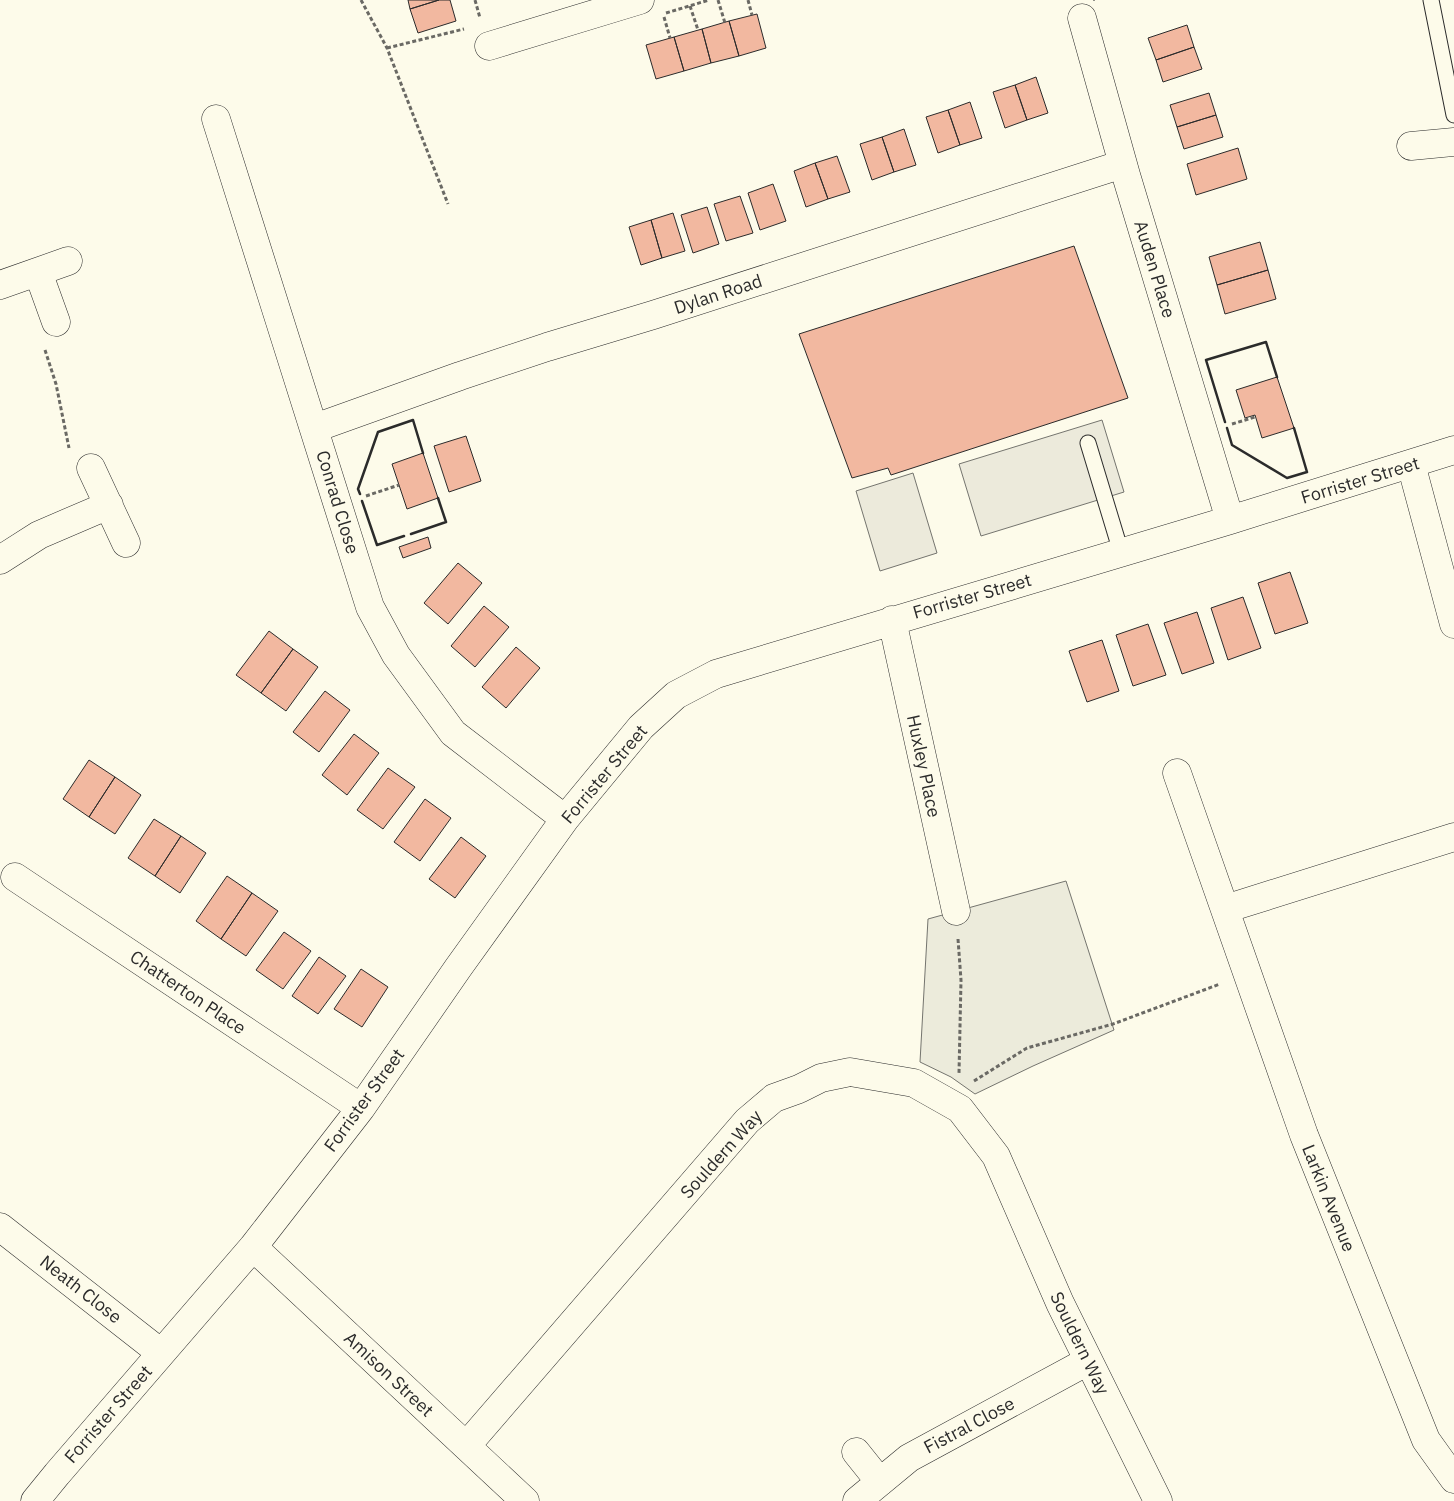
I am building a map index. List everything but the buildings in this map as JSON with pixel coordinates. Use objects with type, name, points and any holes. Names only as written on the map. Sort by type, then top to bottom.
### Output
[{"type":"street","points":[[489,46],[652,7]]},
{"type":"street","name":"Auden Place","points":[[1082,18],[1230,520]]},
{"type":"street","name":"Conrad Close","points":[[216,119],[370,607],[396,655],[453,733],[566,819]]},
{"type":"street","points":[[1411,146],[1454,142]]},
{"type":"street","name":"Dylan Road","points":[[315,428],[547,347],[945,223],[1124,164]]},
{"type":"street","points":[[0,285],[68,261]]},
{"type":"street","points":[[38,272],[56,322]]},
{"type":"street","name":"Forrister Street","points":[[35,1501],[253,1247],[361,1108],[458,968],[566,819],[641,727],[676,695],[716,674],[1230,520],[1454,450]]},
{"type":"street","points":[[1410,464],[1454,624]]},
{"type":"street","points":[[91,468],[126,543]]},
{"type":"street","points":[[0,560],[39,535],[109,505]]},
{"type":"street","name":"Huxley Place","points":[[892,620],[956,911]]},
{"type":"street","name":"Larkin Avenue","points":[[1177,773],[1304,1136],[1426,1440],[1454,1479]]},
{"type":"street","points":[[1225,909],[1454,837]]},
{"type":"street","name":"Chatterton Place","points":[[15,877],[361,1108]]},
{"type":"street","name":"Souldern Way","points":[[467,1445],[748,1121],[774,1098],[799,1089],[821,1078],[850,1072],[914,1083],[960,1110],[996,1156],[1060,1303],[1158,1501]]},
{"type":"street","name":"Neath Close","points":[[0,1227],[46,1261],[161,1353]]},
{"type":"street","name":"Amison Street","points":[[253,1247],[525,1501]]},
{"type":"street","name":"Fistral Close","points":[[857,1501],[909,1458],[1088,1361]]},
{"type":"street","points":[[856,1452],[880,1482]]},
{"type":"lane","points":[[1431,0],[1454,115]]},
{"type":"lane","points":[[1088,442],[1121,552]]},
{"type":"path","points":[[361,0],[387,48],[448,204]]},
{"type":"path","points":[[718,0],[725,23]]},
{"type":"path","points":[[748,0],[752,15]]},
{"type":"path","points":[[690,6],[698,30]]},
{"type":"path","points":[[652,7],[670,38]]},
{"type":"path","points":[[56,322],[38,329],[56,384],[67,442],[78,474],[91,468]]},
{"type":"path","points":[[943,1100],[960,1070],[961,980],[956,911]]},
{"type":"path","points":[[943,1100],[1027,1048],[1113,1024],[1248,974]]},
{"type":"shaded area","points":[[1102,420],[1124,492],[981,536],[959,464]]},
{"type":"shaded area","points":[[913,473],[937,553],[880,571],[856,491]]},
{"type":"shaded area","points":[[1066,881],[1114,1030],[975,1094],[951,1077],[920,1062],[928,919]]},
{"type":"wall","points":[[1225,422],[1206,360],[1266,342],[1277,377]]},
{"type":"wall","points":[[360,494],[358,489],[378,432],[413,420],[423,453]]},
{"type":"wall","points":[[1227,428],[1232,445],[1287,478],[1307,472],[1294,428]]},
{"type":"wall","points":[[411,534],[446,522],[438,498]]},
{"type":"wall","points":[[362,501],[377,545],[404,536]]}]
